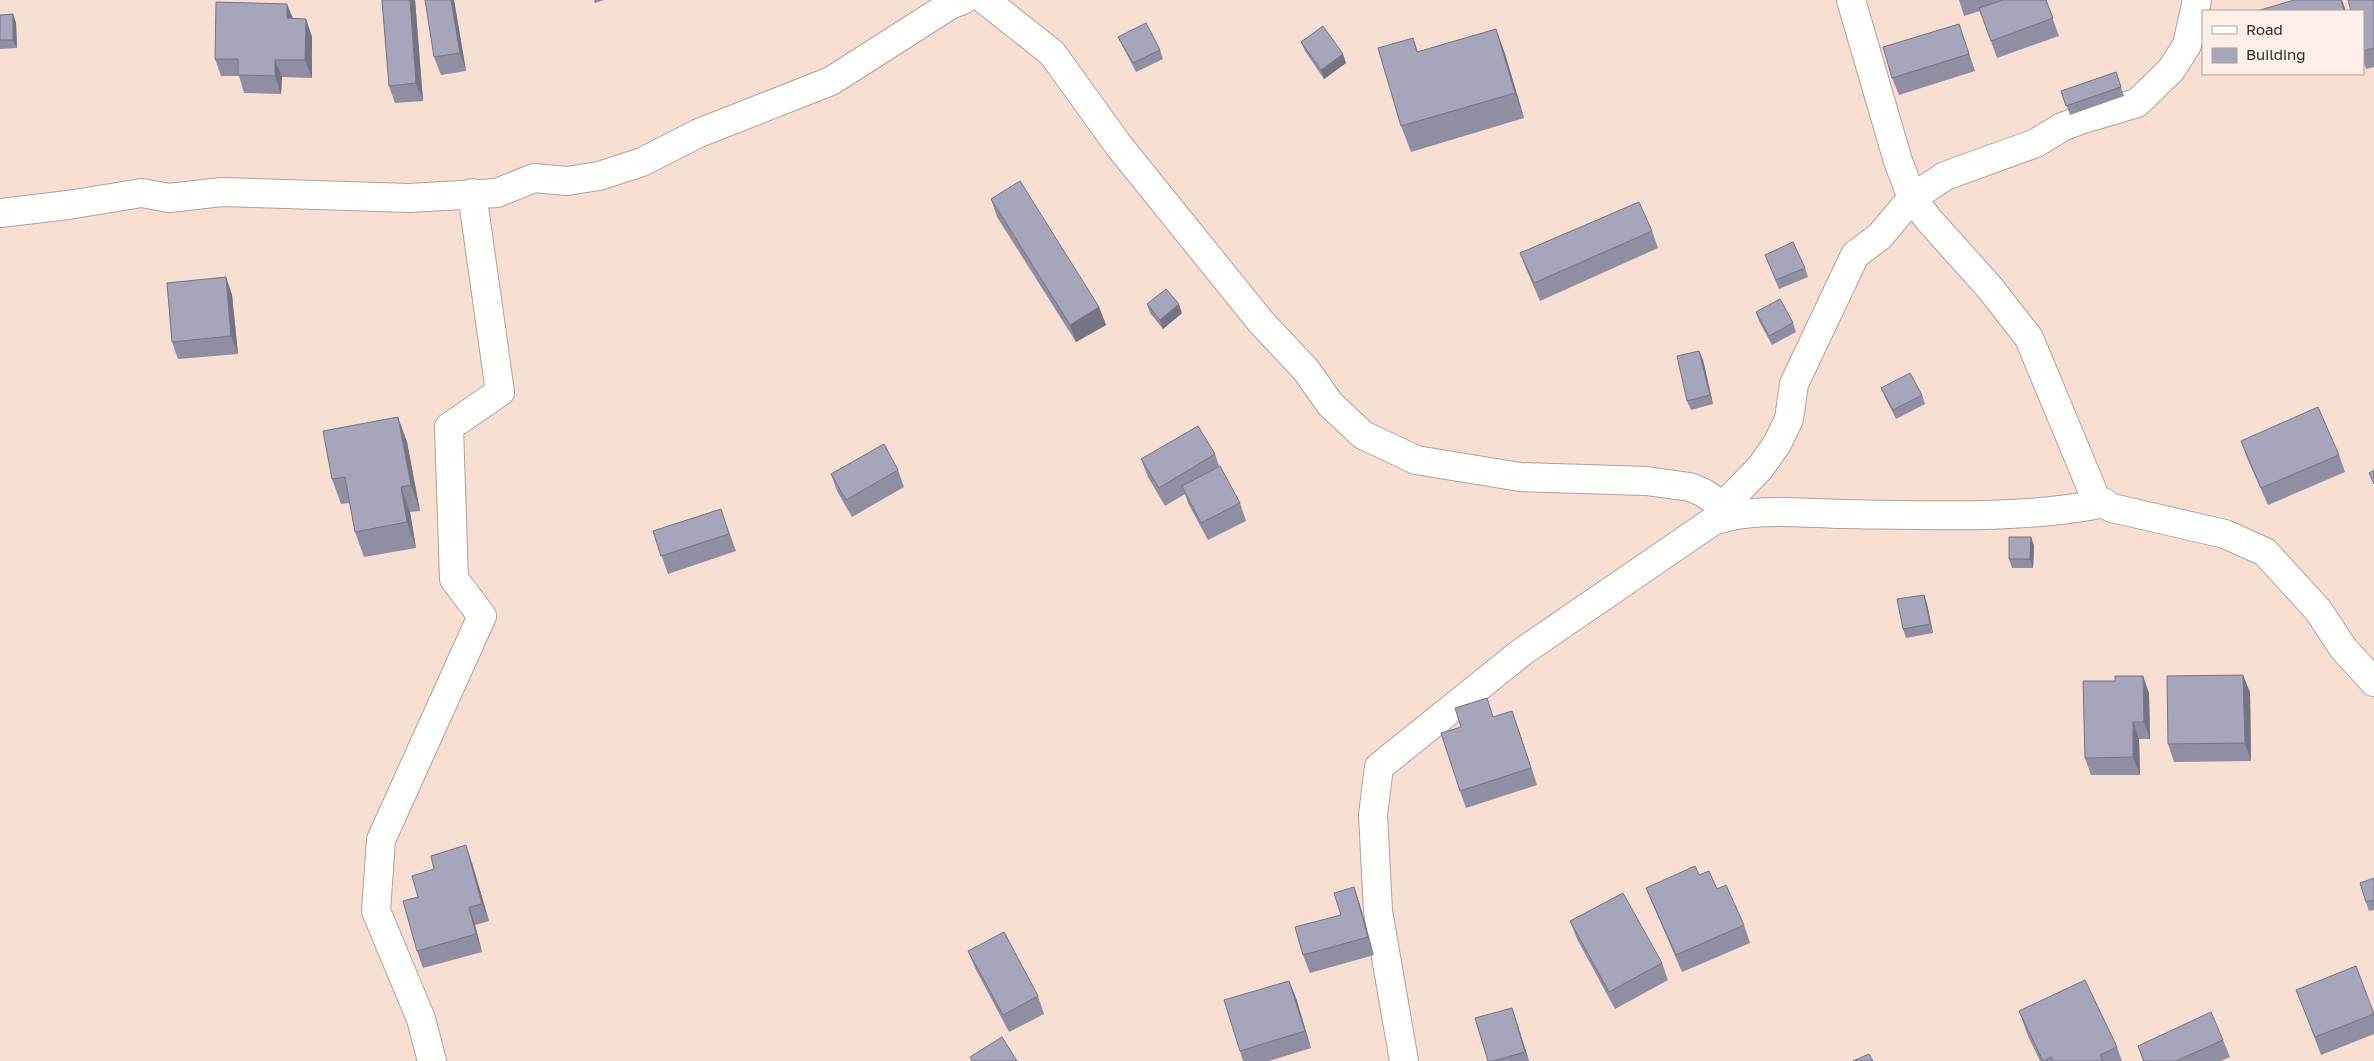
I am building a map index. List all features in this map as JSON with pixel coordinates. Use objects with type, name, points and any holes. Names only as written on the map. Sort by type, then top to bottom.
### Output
[{"type":"street","points":[[0,213],[68,205],[142,193],[169,198],[222,192],[408,198],[496,193],[534,178],[567,181],[599,176],[642,162],[699,133],[831,81],[950,5],[963,0]]},
{"type":"street","points":[[986,0],[1052,53],[1119,146],[1261,322],[1288,348],[1330,404],[1363,435],[1416,460],[1520,477],[1646,481],[1690,487],[1704,493],[1726,511],[1949,515],[2070,510],[2105,503]]},
{"type":"street","points":[[1851,0],[1898,161],[1912,198],[1929,220],[1990,288],[2029,338],[2096,499],[2112,508],[2225,534],[2265,552],[2318,610],[2342,648],[2374,682]]},
{"type":"street","points":[[1404,1061],[1378,911],[1372,815],[1379,768],[1522,652],[1726,511],[1777,444],[1789,419],[1794,384],[1855,255],[1880,236],[1912,198],[1945,176],[2036,143],[2062,127],[2137,103],[2171,70],[2187,45],[2197,0]]},
{"type":"street","points":[[432,1061],[421,1018],[376,911],[380,840],[482,616],[454,579],[449,427],[500,392],[472,193]]},
{"type":"building","points":[[382,0],[410,0],[416,83],[389,86]]},
{"type":"building","points":[[425,0],[451,0],[460,53],[434,57]]},
{"type":"building","points":[[2003,0],[2046,0],[2053,18],[1991,41],[1979,8]]},
{"type":"building","points":[[2294,0],[2341,0],[2344,10],[2260,10]]},
{"type":"building","points":[[2348,0],[2374,0],[2374,48],[2364,51],[2364,10],[2351,10]]},
{"type":"building","points":[[216,2],[287,4],[287,18],[306,19],[305,60],[275,60],[275,76],[238,75],[238,59],[215,59]]},
{"type":"building","points":[[13,14],[13,40],[0,40],[0,15]]},
{"type":"building","points":[[1146,23],[1160,50],[1133,63],[1118,37]]},
{"type":"building","points":[[1959,24],[1969,54],[1892,78],[1883,47]]},
{"type":"building","points":[[1323,26],[1343,54],[1321,70],[1301,42]]},
{"type":"building","points":[[1496,29],[1515,93],[1401,126],[1378,48],[1413,38],[1417,52]]},
{"type":"building","points":[[2116,72],[2121,87],[2066,106],[2061,91]]},
{"type":"building","points":[[1020,181],[1099,307],[1070,325],[991,199]]},
{"type":"building","points":[[1639,202],[1652,231],[1534,283],[1520,253]]},
{"type":"building","points":[[1793,242],[1805,268],[1776,280],[1765,255]]},
{"type":"building","points":[[226,277],[231,336],[172,342],[167,283]]},
{"type":"building","points":[[1166,289],[1179,304],[1160,320],[1147,304]]},
{"type":"building","points":[[1780,299],[1793,323],[1769,336],[1756,312]]},
{"type":"building","points":[[1699,351],[1710,395],[1687,401],[1677,356]]},
{"type":"building","points":[[1910,373],[1922,395],[1893,410],[1881,388]]},
{"type":"building","points":[[2318,407],[2339,455],[2261,488],[2241,441]]},
{"type":"building","points":[[398,417],[411,485],[401,487],[407,522],[355,532],[345,477],[332,479],[323,431]]},
{"type":"building","points":[[1198,426],[1215,454],[1159,488],[1141,459]]},
{"type":"building","points":[[884,444],[898,470],[846,500],[831,474]]},
{"type":"building","points":[[1220,466],[1240,503],[1201,523],[1182,486]]},
{"type":"building","points":[[2374,470],[2374,484],[2369,473]]},
{"type":"building","points":[[721,509],[729,534],[661,556],[653,531]]},
{"type":"building","points":[[2009,537],[2031,537],[2030,559],[2009,559]]},
{"type":"building","points":[[1924,595],[1930,624],[1903,629],[1897,599]]},
{"type":"building","points":[[2243,675],[2245,743],[2168,744],[2167,676]]},
{"type":"building","points":[[2115,676],[2143,676],[2144,722],[2133,722],[2133,757],[2085,758],[2083,681],[2115,681]]},
{"type":"building","points":[[1487,698],[1493,717],[1512,711],[1531,768],[1460,791],[1441,733],[1461,727],[1455,708]]},
{"type":"building","points":[[466,845],[482,904],[469,907],[476,934],[417,951],[403,901],[418,897],[412,876],[434,869],[431,856]]},
{"type":"building","points":[[1695,866],[1699,875],[1709,871],[1717,889],[1726,885],[1744,925],[1676,955],[1646,888]]},
{"type":"building","points":[[2374,878],[2374,900],[2366,902],[2360,883]]},
{"type":"building","points":[[1354,887],[1368,937],[1303,955],[1295,927],[1341,915],[1334,893]]},
{"type":"building","points":[[1623,893],[1662,963],[1609,992],[1570,921]]},
{"type":"building","points":[[1004,932],[1038,996],[1003,1015],[968,951]]},
{"type":"building","points":[[2356,966],[2374,1014],[2315,1037],[2296,990]]},
{"type":"building","points":[[2085,980],[2117,1047],[2100,1055],[2103,1061],[2053,1061],[2051,1057],[2043,1061],[2019,1011]]},
{"type":"building","points":[[1289,981],[1305,1031],[1240,1051],[1224,1000]]},
{"type":"building","points":[[1512,1008],[1525,1052],[1488,1061],[1475,1018]]},
{"type":"building","points":[[2211,1012],[2223,1040],[2176,1061],[2144,1061],[2138,1046]]},
{"type":"building","points":[[1002,1037],[1017,1061],[972,1061],[970,1057]]},
{"type":"building","points":[[1869,1054],[1873,1061],[1853,1061]]}]
